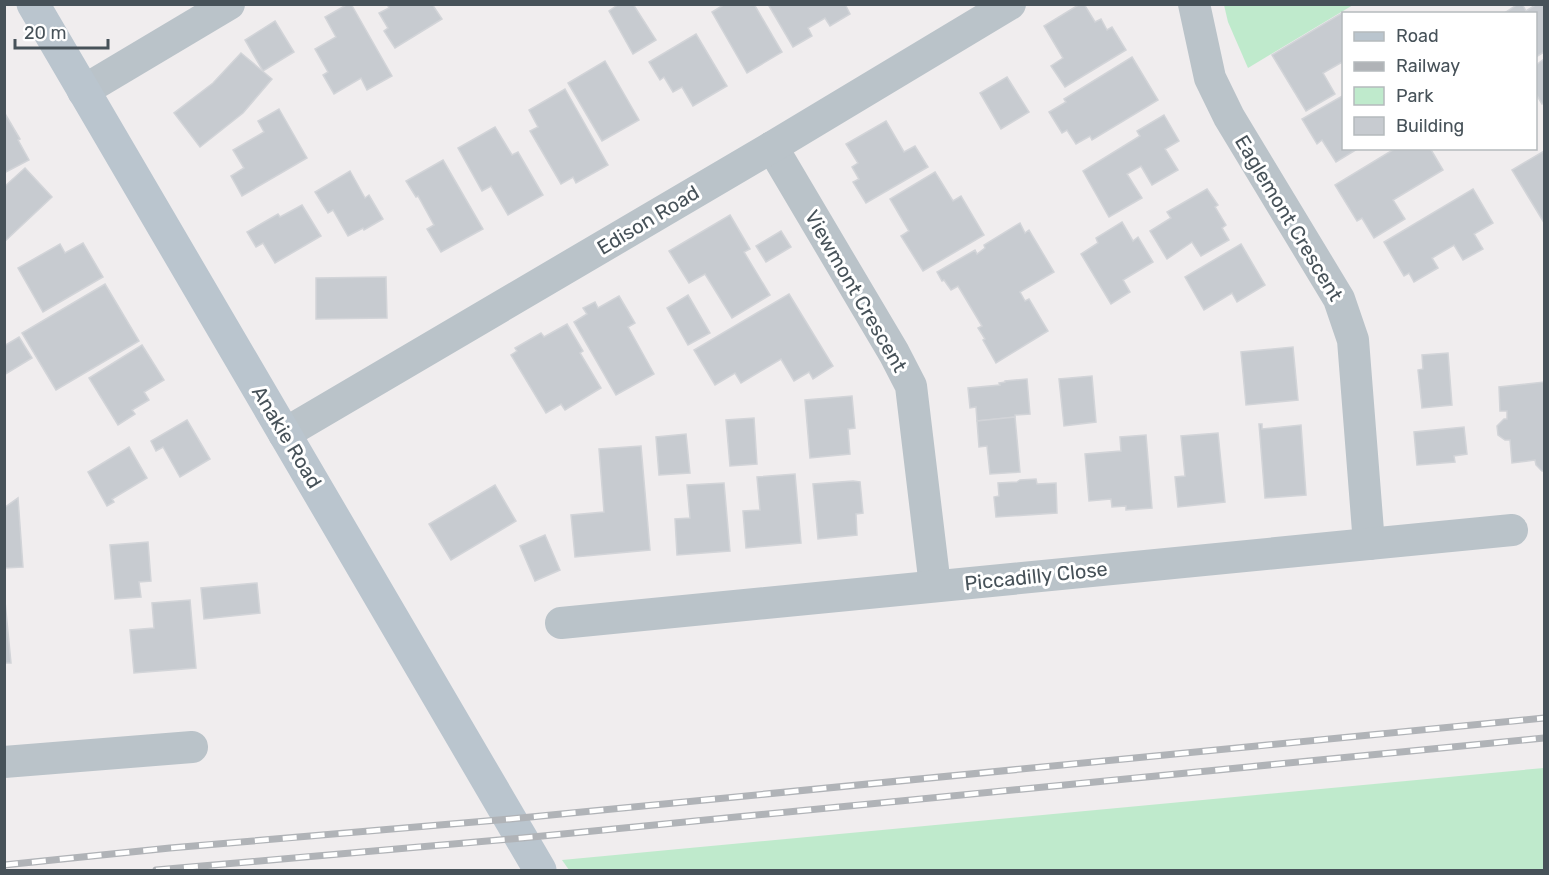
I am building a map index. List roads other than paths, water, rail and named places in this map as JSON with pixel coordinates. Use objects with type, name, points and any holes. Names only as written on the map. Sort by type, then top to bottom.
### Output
[{"type":"main road","name":"Anakie Road","points":[[33,4],[540,870]]},
{"type":"street","points":[[83,91],[229,4]]},
{"type":"street","name":"Edison Road","points":[[284,434],[1010,4]]},
{"type":"street","name":"Eaglemont Crescent","points":[[1194,4],[1210,78],[1229,117],[1339,299],[1353,340],[1369,544]]},
{"type":"street","name":"Viewmont Crescent","points":[[771,147],[894,353],[910,386],[935,586]]},
{"type":"street","name":"Piccadilly Close","points":[[561,622],[1512,530]]},
{"type":"street","points":[[4,762],[192,747]]},
{"type":"railway","points":[[4,865],[170,848],[510,819],[1544,718]]},
{"type":"railway","points":[[156,870],[522,838],[1544,738]]}]
